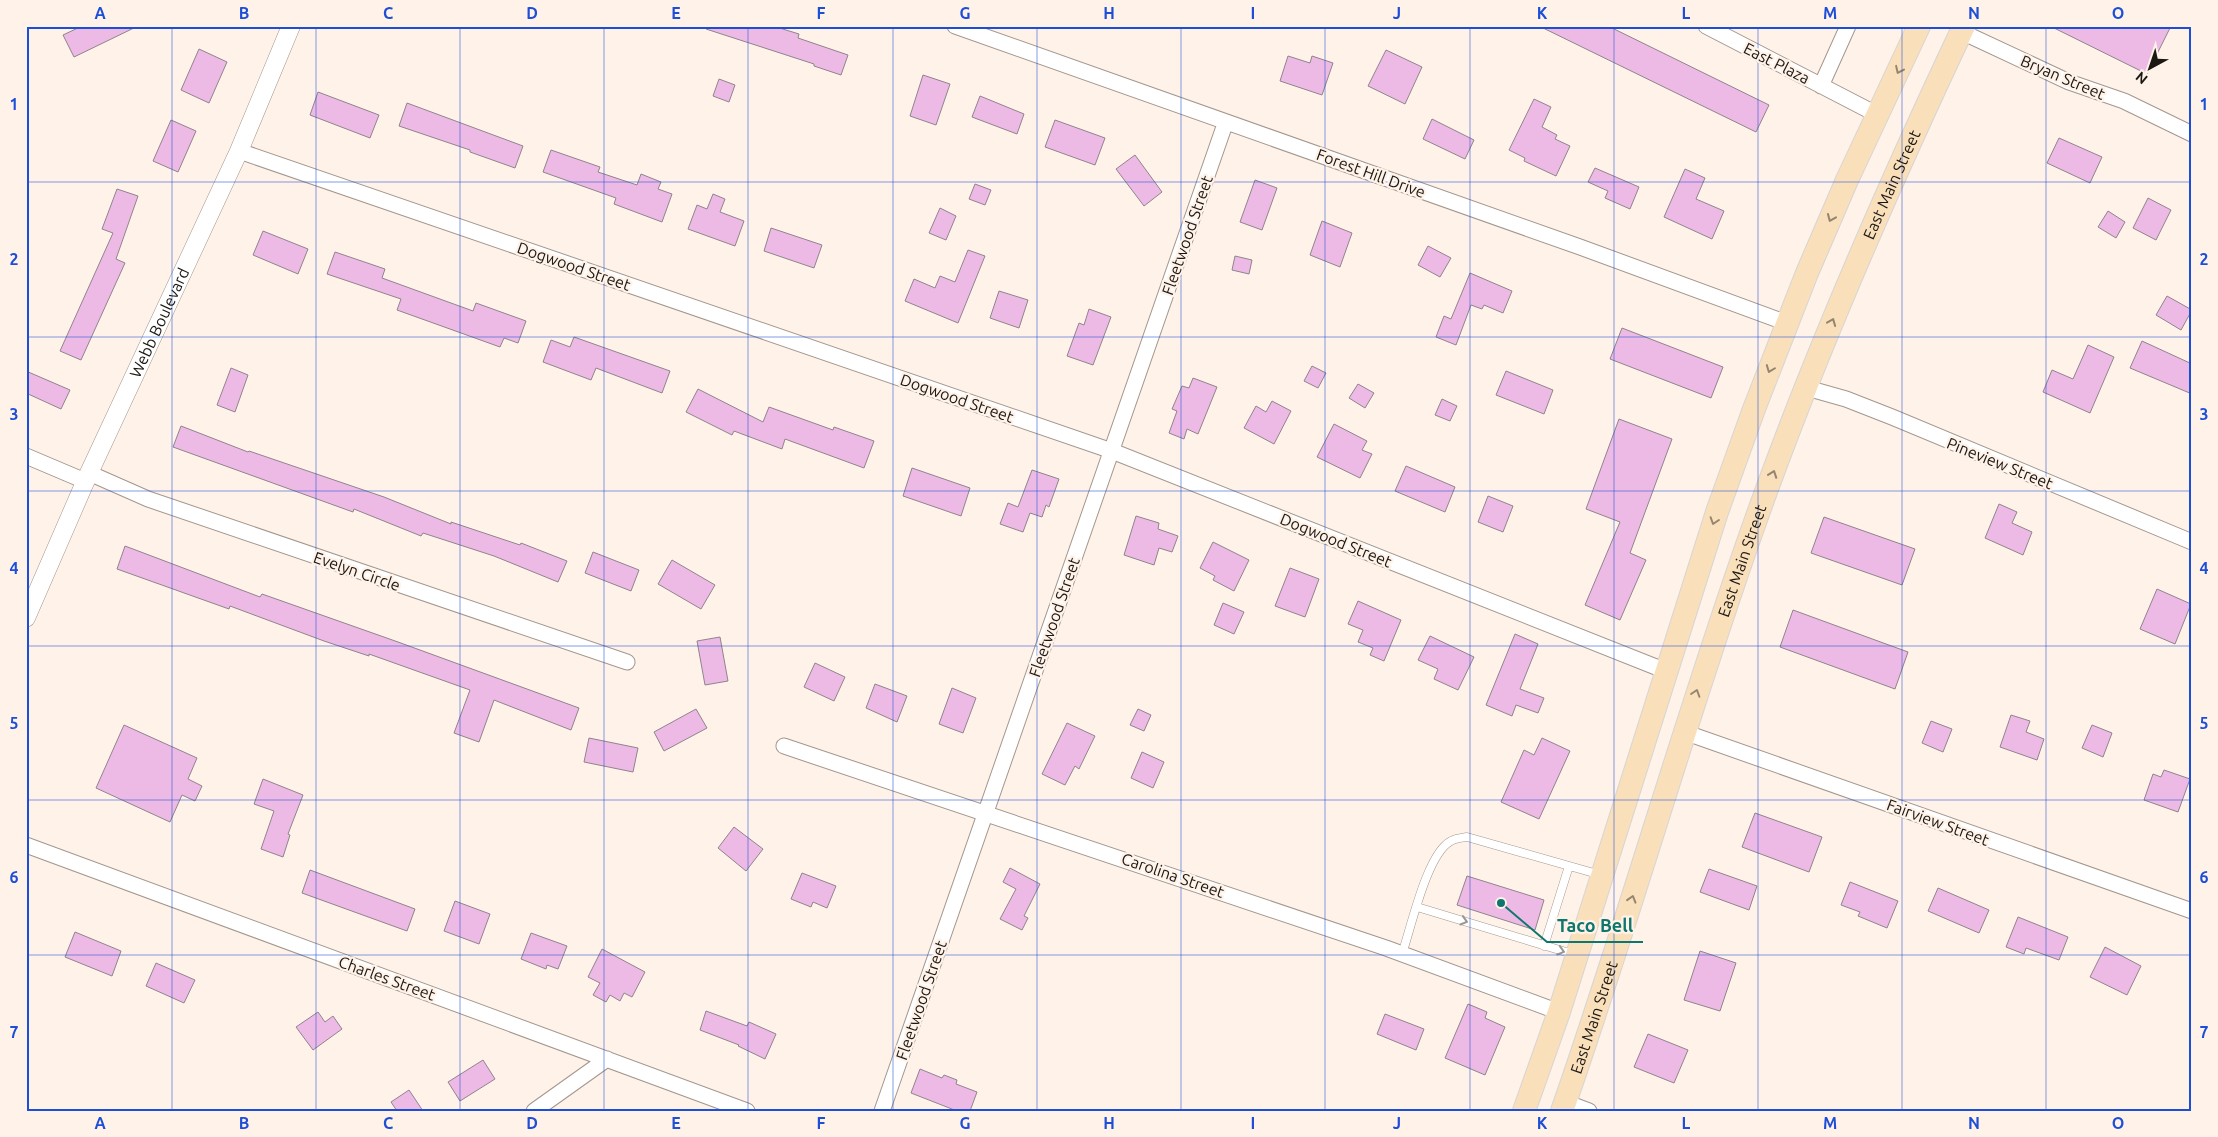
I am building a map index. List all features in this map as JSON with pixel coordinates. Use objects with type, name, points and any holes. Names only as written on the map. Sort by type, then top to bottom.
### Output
[{"type":"main road","points":[[1524,1111],[1559,1012],[1717,512],[1787,323],[1847,180],[1919,26]]},
{"type":"main road","name":"East Main Street","points":[[1563,1107],[1619,942],[1684,732],[1754,524],[1837,311],[1963,29]]},
{"type":"street","name":"Webb Boulevard","points":[[26,618],[87,477],[239,151],[291,26]]},
{"type":"street","name":"Forest Hill Drive","points":[[955,26],[1099,76],[1226,124],[1328,157],[1787,323]]},
{"type":"street","name":"East Plaza","points":[[1706,26],[1878,115]]},
{"type":"street","name":"East Plaza","points":[[1821,86],[1848,26]]},
{"type":"street","name":"Bryan Street","points":[[1963,29],[2069,82],[2124,101],[2192,134]]},
{"type":"street","name":"Fleetwood Street","points":[[882,1111],[1226,124]]},
{"type":"street","name":"Dogwood Street","points":[[239,151],[1112,451],[1666,670]]},
{"type":"street","name":"Pineview Street","points":[[1807,388],[1846,399],[1892,417],[1933,436],[2192,542]]},
{"type":"street","name":"Evelyn Circle","points":[[26,456],[627,662]]},
{"type":"street","name":"Fairview Street","points":[[1684,732],[2192,911]]},
{"type":"street","name":"Carolina Street","points":[[784,746],[986,812],[1402,954],[1559,1012]]},
{"type":"street","name":"Charles Street","points":[[26,845],[747,1111]]},
{"type":"street","points":[[534,1111],[607,1059]]},
{"type":"street","points":[[1563,1107],[1588,1111]]},
{"type":"lane","points":[[1402,954],[1428,871],[1435,859],[1451,841],[1466,837],[1602,875]]},
{"type":"lane","points":[[1544,946],[1569,866]]},
{"type":"lane","points":[[1417,907],[1577,955]]},
{"type":"building","points":[[82,26],[138,26],[74,57],[63,35]]},
{"type":"building","points":[[706,26],[773,26],[799,34],[798,38],[848,55],[841,75],[814,66],[814,64],[706,29]]},
{"type":"building","points":[[1539,26],[1608,26],[1769,105],[1756,132]]},
{"type":"building","points":[[2050,26],[2171,26],[2147,74]]},
{"type":"building","points":[[199,49],[227,62],[209,103],[181,90]]},
{"type":"building","points":[[1386,50],[1422,67],[1405,104],[1368,86]]},
{"type":"building","points":[[1288,56],[1310,63],[1312,56],[1333,63],[1322,95],[1280,81]]},
{"type":"building","points":[[923,75],[950,84],[936,125],[910,116]]},
{"type":"building","points":[[719,79],[735,85],[729,102],[713,96]]},
{"type":"building","points":[[318,92],[379,115],[370,138],[310,115]]},
{"type":"building","points":[[980,96],[1024,114],[1017,134],[972,117]]},
{"type":"building","points":[[1534,99],[1551,107],[1542,127],[1557,135],[1555,139],[1570,146],[1556,176],[1524,161],[1525,158],[1509,150]]},
{"type":"building","points":[[407,103],[523,146],[515,168],[470,152],[470,150],[399,126]]},
{"type":"building","points":[[1432,119],[1474,140],[1465,159],[1423,139]]},
{"type":"building","points":[[171,120],[196,131],[178,172],[153,161]]},
{"type":"building","points":[[1055,120],[1105,138],[1095,165],[1045,147]]},
{"type":"building","points":[[2059,138],[2102,157],[2090,183],[2047,163]]},
{"type":"building","points":[[551,150],[600,167],[598,172],[637,185],[641,174],[661,182],[658,189],[672,194],[662,222],[614,204],[616,198],[543,172]]},
{"type":"building","points":[[1135,155],[1162,192],[1144,206],[1116,169]]},
{"type":"building","points":[[1595,168],[1639,187],[1630,209],[1605,198],[1608,191],[1588,182]]},
{"type":"building","points":[[1685,169],[1705,178],[1696,199],[1724,211],[1712,239],[1664,217]]},
{"type":"building","points":[[1255,180],[1277,188],[1262,230],[1240,222]]},
{"type":"building","points":[[975,184],[991,190],[985,205],[969,199]]},
{"type":"building","points":[[117,189],[138,196],[116,259],[125,263],[81,360],[60,351],[113,233],[102,229]]},
{"type":"building","points":[[713,194],[725,199],[720,212],[744,221],[735,246],[688,229],[697,205],[707,209]]},
{"type":"building","points":[[2148,198],[2171,210],[2156,240],[2133,228]]},
{"type":"building","points":[[940,208],[956,216],[946,240],[929,233]]},
{"type":"building","points":[[2108,211],[2125,222],[2116,238],[2098,227]]},
{"type":"building","points":[[1322,221],[1352,233],[1340,267],[1310,255]]},
{"type":"building","points":[[771,228],[822,245],[814,268],[764,251]]},
{"type":"building","points":[[263,231],[308,249],[298,274],[253,255]]},
{"type":"building","points":[[1428,246],[1451,258],[1440,277],[1418,265]]},
{"type":"building","points":[[968,250],[985,256],[958,323],[905,301],[914,279],[935,288],[940,276],[955,282]]},
{"type":"building","points":[[335,252],[385,269],[382,278],[473,311],[476,303],[526,321],[518,343],[504,338],[500,347],[397,310],[401,299],[327,274]]},
{"type":"building","points":[[1235,256],[1252,260],[1249,274],[1232,270]]},
{"type":"building","points":[[1470,273],[1512,291],[1503,313],[1484,305],[1482,309],[1471,305],[1456,345],[1436,337],[1444,316],[1451,319]]},
{"type":"building","points":[[999,291],[1028,300],[1019,328],[990,318]]},
{"type":"building","points":[[2167,296],[2192,310],[2181,330],[2156,315]]},
{"type":"building","points":[[1089,309],[1111,317],[1093,365],[1067,356],[1079,323],[1084,325]]},
{"type":"building","points":[[1622,328],[1723,367],[1711,398],[1610,359]]},
{"type":"building","points":[[574,337],[670,371],[662,393],[596,368],[591,380],[543,362],[551,340],[570,347]]},
{"type":"building","points":[[2142,341],[2192,364],[2192,394],[2130,368]]},
{"type":"building","points":[[2088,345],[2114,357],[2090,413],[2043,392],[2052,370],[2073,379]]},
{"type":"building","points":[[1312,366],[1326,373],[1318,388],[1304,381]]},
{"type":"building","points":[[231,368],[248,375],[235,412],[217,405]]},
{"type":"building","points":[[26,371],[70,390],[61,409],[26,393]]},
{"type":"building","points":[[1506,371],[1553,390],[1544,414],[1496,395]]},
{"type":"building","points":[[1193,378],[1217,387],[1198,434],[1187,429],[1184,439],[1169,433],[1177,411],[1172,409],[1182,386],[1189,388]]},
{"type":"building","points":[[1358,384],[1374,393],[1365,408],[1349,398]]},
{"type":"building","points":[[698,389],[763,422],[769,407],[833,430],[834,427],[874,441],[864,468],[785,439],[782,449],[734,431],[732,435],[686,412]]},
{"type":"building","points":[[1442,399],[1457,406],[1450,421],[1435,415]]},
{"type":"building","points":[[1272,401],[1291,411],[1274,444],[1244,428],[1256,406],[1266,412]]},
{"type":"building","points":[[1619,419],[1672,439],[1630,553],[1646,560],[1620,620],[1585,605],[1620,522],[1586,509]]},
{"type":"building","points":[[1334,424],[1367,441],[1362,450],[1372,454],[1360,478],[1317,457]]},
{"type":"building","points":[[181,426],[248,452],[384,497],[451,524],[451,522],[520,545],[521,543],[567,561],[558,582],[494,556],[423,533],[421,536],[354,509],[353,512],[173,447]]},
{"type":"building","points":[[1406,466],[1455,487],[1445,512],[1395,491]]},
{"type":"building","points":[[912,468],[970,488],[961,516],[903,496]]},
{"type":"building","points":[[1032,470],[1059,479],[1049,507],[1046,505],[1042,517],[1030,513],[1023,532],[1000,524],[1008,503],[1018,507]]},
{"type":"building","points":[[1488,496],[1513,506],[1503,532],[1478,522]]},
{"type":"building","points":[[1999,504],[2017,512],[2012,523],[2032,532],[2023,555],[1985,538]]},
{"type":"building","points":[[1136,516],[1159,523],[1158,529],[1178,536],[1172,552],[1159,548],[1154,565],[1124,555]]},
{"type":"building","points":[[1824,517],[1915,549],[1902,585],[1811,553]]},
{"type":"building","points":[[1213,542],[1249,560],[1234,591],[1213,580],[1215,576],[1200,568]]},
{"type":"building","points":[[125,546],[260,597],[262,594],[579,708],[571,730],[494,700],[479,742],[454,733],[470,690],[369,654],[369,656],[324,641],[230,606],[229,609],[117,569]]},
{"type":"building","points":[[593,552],[639,570],[631,591],[585,573]]},
{"type":"building","points":[[672,560],[715,585],[701,609],[658,584]]},
{"type":"building","points":[[1290,568],[1319,579],[1305,617],[1275,606]]},
{"type":"building","points":[[2157,589],[2191,604],[2175,644],[2140,629]]},
{"type":"building","points":[[1358,601],[1401,620],[1384,661],[1370,655],[1373,648],[1358,642],[1363,630],[1348,624]]},
{"type":"building","points":[[1223,603],[1244,612],[1234,634],[1214,625]]},
{"type":"building","points":[[1793,610],[1908,652],[1895,689],[1780,647]]},
{"type":"building","points":[[1515,634],[1538,644],[1520,689],[1544,698],[1538,713],[1516,705],[1512,716],[1486,705]]},
{"type":"building","points":[[1430,636],[1474,657],[1458,690],[1434,679],[1438,669],[1418,660]]},
{"type":"building","points":[[720,637],[728,681],[705,685],[697,641]]},
{"type":"building","points":[[815,663],[845,677],[834,701],[804,687]]},
{"type":"building","points":[[875,684],[907,696],[897,722],[866,708]]},
{"type":"building","points":[[952,688],[976,698],[963,733],[939,724]]},
{"type":"building","points":[[696,709],[707,728],[664,751],[654,732]]},
{"type":"building","points":[[1138,709],[1151,715],[1144,731],[1130,725]]},
{"type":"building","points":[[2011,715],[2030,721],[2026,732],[2044,739],[2037,760],[2000,747]]},
{"type":"building","points":[[1931,721],[1952,729],[1943,752],[1922,743]]},
{"type":"building","points":[[1067,723],[1095,736],[1079,769],[1075,766],[1065,785],[1042,774]]},
{"type":"building","points":[[124,725],[197,758],[188,779],[202,786],[195,801],[182,795],[170,822],[96,788]]},
{"type":"building","points":[[2092,725],[2112,733],[2103,757],[2082,748]]},
{"type":"building","points":[[589,738],[638,748],[633,772],[584,762]]},
{"type":"building","points":[[1542,738],[1570,751],[1539,819],[1501,802],[1524,750],[1534,755]]},
{"type":"building","points":[[1142,752],[1164,762],[1153,788],[1131,778]]},
{"type":"building","points":[[2164,770],[2190,779],[2178,812],[2144,800],[2153,774],[2161,777]]},
{"type":"building","points":[[263,779],[303,795],[288,834],[290,835],[283,857],[261,849],[274,811],[254,804]]},
{"type":"building","points":[[1755,813],[1822,837],[1809,872],[1742,847]]},
{"type":"building","points":[[734,827],[763,849],[746,871],[718,848]]},
{"type":"building","points":[[1010,868],[1040,884],[1024,916],[1028,918],[1022,930],[1000,919],[1016,889],[1003,882]]},
{"type":"building","points":[[1709,869],[1757,886],[1749,910],[1700,892]]},
{"type":"building","points":[[310,870],[415,909],[407,931],[302,893]]},
{"type":"building","points":[[802,873],[836,886],[827,908],[813,902],[811,907],[791,899]]},
{"type":"building","points":[[1467,876],[1544,900],[1535,930],[1457,905]]},
{"type":"building","points":[[1850,882],[1898,901],[1887,928],[1858,916],[1860,912],[1841,905]]},
{"type":"building","points":[[1938,888],[1989,910],[1979,933],[1928,911]]},
{"type":"building","points":[[455,901],[490,914],[479,944],[444,931]]},
{"type":"building","points":[[2018,917],[2068,937],[2059,960],[2026,948],[2024,954],[2006,947]]},
{"type":"building","points":[[75,932],[121,951],[112,976],[65,957]]},
{"type":"building","points":[[531,933],[567,946],[558,969],[547,965],[546,969],[521,959]]},
{"type":"building","points":[[2105,947],[2141,966],[2127,995],[2090,977]]},
{"type":"building","points":[[602,949],[645,972],[632,997],[624,993],[620,1001],[610,995],[606,1002],[593,995],[600,983],[588,977]]},
{"type":"building","points":[[1700,951],[1736,963],[1720,1011],[1684,1000]]},
{"type":"building","points":[[156,963],[195,980],[184,1003],[146,986]]},
{"type":"building","points":[[1468,1004],[1487,1012],[1485,1018],[1505,1027],[1485,1075],[1445,1058]]},
{"type":"building","points":[[706,1011],[747,1026],[749,1022],[776,1034],[765,1059],[739,1045],[700,1030]]},
{"type":"building","points":[[318,1012],[325,1022],[333,1016],[342,1029],[313,1050],[296,1027]]},
{"type":"building","points":[[1385,1014],[1424,1029],[1416,1050],[1377,1034]]},
{"type":"building","points":[[1648,1034],[1688,1050],[1674,1083],[1634,1067]]},
{"type":"building","points":[[483,1060],[495,1079],[460,1101],[448,1082]]},
{"type":"building","points":[[920,1069],[942,1078],[944,1075],[957,1080],[956,1084],[977,1092],[970,1111],[957,1111],[911,1093]]},
{"type":"building","points":[[409,1090],[423,1111],[397,1111],[391,1102]]},
{"type":"place","name":"Taco Bell","points":[[1501,903]]}]
